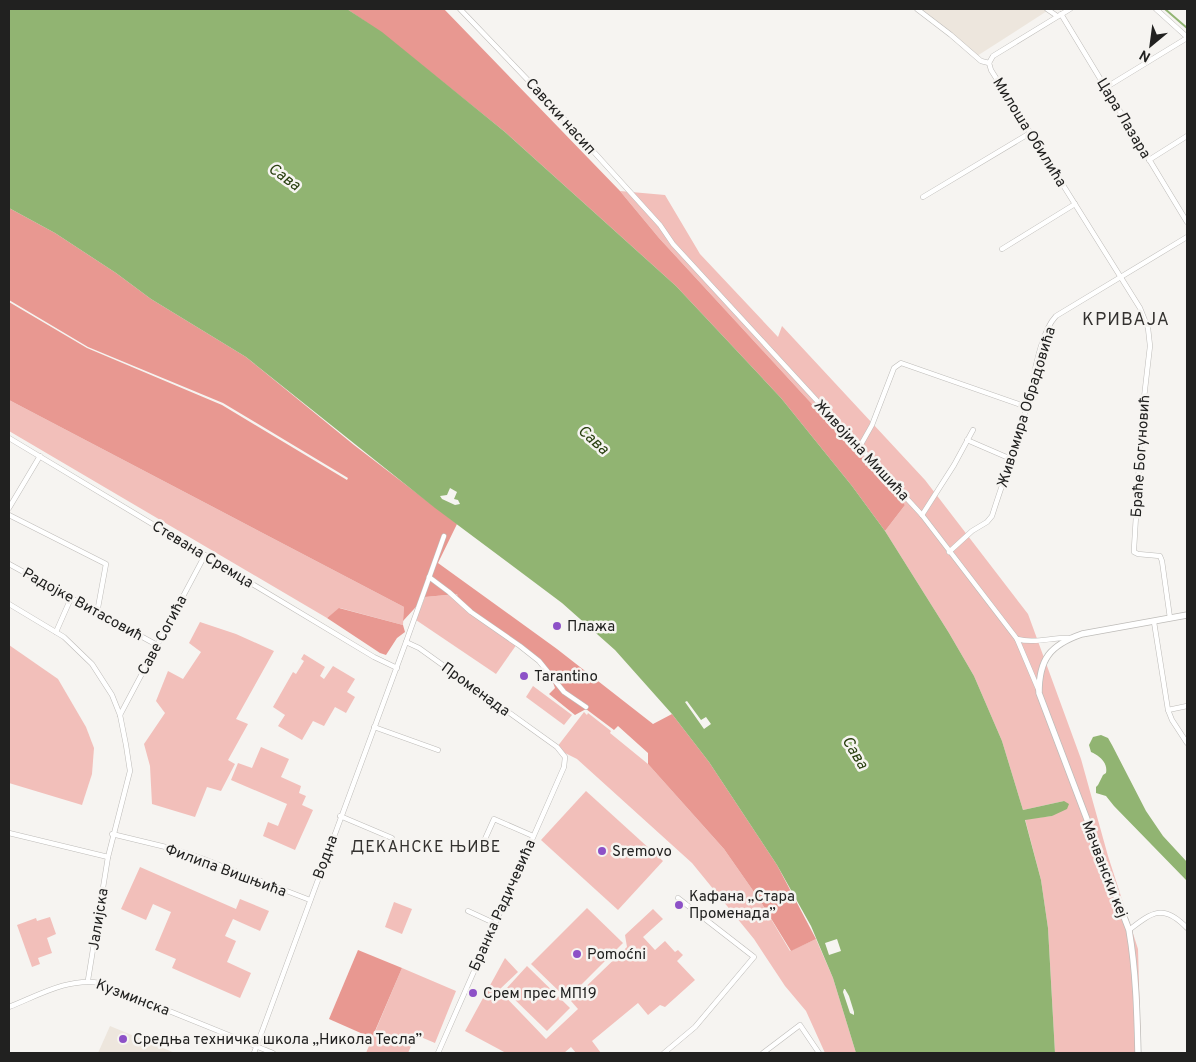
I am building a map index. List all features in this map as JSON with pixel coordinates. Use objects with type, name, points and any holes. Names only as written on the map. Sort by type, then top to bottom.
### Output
[{"type":"street","name":"Савски насип","points":[[460,9],[546,99],[660,225]]},
{"type":"street","name":"Милоша Обилића","points":[[917,9],[981,61],[989,63],[991,70],[1120,278]]},
{"type":"street","points":[[1047,9],[1059,15]]},
{"type":"street","points":[[989,63],[993,56],[1070,9]]},
{"type":"street","points":[[1105,88],[1187,38],[1156,9]]},
{"type":"street","name":"Цара Лазара","points":[[1059,15],[1187,222]]},
{"type":"street","points":[[923,198],[1030,133]]},
{"type":"street","points":[[1149,160],[1187,136]]},
{"type":"street","points":[[1002,249],[1075,204]]},
{"type":"street","name":"Живојина Мишића","points":[[660,225],[673,244],[858,448],[922,515],[1017,639],[1039,693]]},
{"type":"street","name":"Живомира Обрадовића","points":[[949,552],[992,516],[1027,407],[1044,339],[1051,321],[1056,316],[1187,237]]},
{"type":"street","name":"Браће Богуновић","points":[[1120,278],[1140,308],[1148,328],[1150,346],[1142,415],[1134,552],[1160,556],[1170,618]]},
{"type":"street","points":[[858,448],[872,425],[894,368],[901,363],[1027,407]]},
{"type":"street","points":[[922,515],[940,488],[973,430]]},
{"type":"street","name":"Стевана Сремца","points":[[9,438],[374,657],[397,668]]},
{"type":"street","points":[[967,440],[1011,459]]},
{"type":"street","points":[[9,508],[40,456]]},
{"type":"street","points":[[9,515],[106,564],[97,613]]},
{"type":"street","points":[[397,668],[444,536]]},
{"type":"street","name":"Саве Согића","points":[[120,715],[205,555]]},
{"type":"street","name":"Радојке Витасовић","points":[[9,564],[157,645]]},
{"type":"street","points":[[429,577],[476,616],[539,661],[564,692],[586,707]]},
{"type":"street","points":[[56,632],[71,598]]},
{"type":"street","name":"Јалијска","points":[[9,604],[56,632],[72,644],[97,670],[112,696],[120,715],[130,771],[112,834],[88,980]]},
{"type":"street","points":[[1039,693],[1040,672],[1043,663],[1058,644],[1082,634],[1187,615]]},
{"type":"street","points":[[1154,622],[1168,710],[1172,720],[1187,743]]},
{"type":"street","points":[[1017,639],[1031,642],[1060,637],[1071,638]]},
{"type":"street","name":"Променада","points":[[406,642],[420,648],[557,747],[565,757]]},
{"type":"street","name":"Водна","points":[[254,1053],[340,816],[397,668]]},
{"type":"street","name":"Мачвански кеј","points":[[1039,693],[1128,930],[1136,996],[1138,1053]]},
{"type":"street","points":[[1168,710],[1187,706]]},
{"type":"street","points":[[374,727],[438,750]]},
{"type":"street","name":"Бранка Радичевића","points":[[438,1053],[564,768],[565,757]]},
{"type":"street","points":[[340,816],[392,838]]},
{"type":"street","points":[[485,839],[494,819],[533,836]]},
{"type":"street","points":[[9,832],[108,857]]},
{"type":"street","name":"Филипа Вишњића","points":[[112,834],[192,855],[310,900]]},
{"type":"street","points":[[664,1053],[695,1027],[754,957],[678,898]]},
{"type":"street","points":[[468,911],[494,923]]},
{"type":"street","points":[[1128,930],[1146,916],[1160,912],[1178,919],[1187,928]]},
{"type":"street","name":"Кузминска","points":[[9,1007],[72,983],[88,980],[100,983],[273,1053]]},
{"type":"street","points":[[763,1053],[798,1025],[802,1026],[819,1053]]},
{"type":"shaded area","points":[[347,9],[444,9],[620,191],[659,238],[905,505],[885,531],[852,486],[781,398],[676,286],[505,132],[382,33]]},
{"type":"shaded area","points":[[919,9],[1044,9],[1047,11],[977,56]]},
{"type":"shaded area","points":[[620,191],[665,195],[700,254],[778,337],[782,326],[925,480],[1028,614],[1081,759],[1108,856],[1138,949],[1141,1053],[1055,1053],[1048,928],[1041,880],[1025,819],[1052,816],[1064,801],[1023,810],[1002,741],[974,676],[885,531],[905,505],[659,238]]},
{"type":"shaded area","points":[[9,208],[55,233],[116,273],[151,299],[246,357],[354,445],[457,524],[438,563],[557,649],[653,724],[672,714],[709,762],[777,865],[816,939],[791,951],[761,902],[724,849],[648,764],[648,753],[618,726],[614,730],[586,709],[575,715],[549,694],[555,688],[548,669],[460,602],[457,594],[425,597],[403,621],[404,607],[9,400],[9,302],[87,348],[222,405],[347,480],[348,478],[223,403],[88,347],[9,300]]},
{"type":"shaded area","points":[[9,400],[404,607],[403,625],[340,608],[327,618],[9,431]]},
{"type":"shaded area","points":[[457,594],[517,644],[496,674],[416,620],[425,597]]},
{"type":"shaded area","points":[[339,608],[403,625],[405,632],[397,638],[386,655],[380,653],[327,618]]},
{"type":"shaded area","points":[[200,622],[236,634],[274,651],[236,719],[248,724],[228,760],[235,764],[221,791],[207,787],[195,817],[152,804],[150,766],[144,744],[165,713],[156,701],[168,671],[183,679],[201,652],[189,643]]},
{"type":"shaded area","points":[[9,645],[58,679],[86,727],[94,748],[92,774],[82,805],[9,783]]},
{"type":"shaded area","points":[[304,654],[325,667],[320,676],[324,679],[333,666],[355,679],[347,692],[355,697],[346,713],[335,707],[324,726],[313,721],[302,740],[278,726],[285,715],[273,707],[293,672],[296,674],[304,661],[301,659]]},
{"type":"shaded area","points":[[533,686],[572,715],[564,725],[526,697]]},
{"type":"shaded area","points":[[584,712],[611,731],[610,733],[648,764],[724,849],[761,902],[790,951],[816,939],[833,978],[856,1053],[825,1053],[806,1011],[785,986],[754,939],[692,863],[577,759],[559,750],[557,747]]},
{"type":"shaded area","points":[[261,747],[289,759],[281,777],[301,786],[299,793],[306,796],[302,805],[313,810],[295,850],[263,836],[268,822],[278,826],[287,804],[231,780],[238,763],[252,768]]},
{"type":"shaded area","name":"Sremovo","points":[[586,791],[663,861],[618,910],[541,840]]},
{"type":"shaded area","points":[[140,867],[236,909],[240,899],[269,911],[260,931],[233,919],[225,936],[236,941],[227,962],[251,973],[240,998],[172,968],[176,959],[155,950],[171,912],[153,904],[146,920],[121,909]]},
{"type":"shaded area","points":[[394,902],[412,909],[402,934],[385,927]]},
{"type":"shaded area","name":"Pomoćni","points":[[587,908],[623,943],[567,999],[531,964]]},
{"type":"shaded area","points":[[653,909],[663,919],[643,937],[655,950],[665,941],[675,952],[678,950],[683,955],[677,961],[695,980],[665,1007],[660,1005],[648,1015],[638,1003],[592,1041],[601,1053],[576,1053],[571,1047],[564,1053],[506,1053],[465,1031],[505,958],[518,972],[499,990],[546,1039],[578,1009],[571,1001],[627,947],[625,935]]},
{"type":"shaded area","points":[[50,917],[56,934],[47,938],[52,953],[38,958],[40,964],[32,967],[17,925],[36,918],[37,921]]},
{"type":"shaded area","points":[[358,950],[402,968],[372,1038],[329,1019]]},
{"type":"shaded area","points":[[527,966],[570,1008],[547,1031],[505,990]]},
{"type":"shaded area","points":[[402,968],[456,991],[435,1043],[416,1035],[408,1053],[366,1053]]},
{"type":"shaded area","name":"Средња техничка школа „Никола Тесла”","points":[[110,1026],[175,1053],[98,1053]]},
{"type":"water","name":"Сава","points":[[9,9],[347,9],[382,32],[505,132],[676,286],[781,398],[852,486],[885,531],[974,676],[1002,741],[1023,810],[1064,801],[1069,804],[1067,809],[1052,816],[1025,820],[1041,880],[1048,928],[1055,1053],[856,1053],[833,978],[811,926],[777,865],[709,762],[672,714],[615,650],[562,603],[435,508],[246,357],[151,299],[116,273],[55,233],[9,208]]},
{"type":"water","points":[[1101,735],[1108,738],[1146,811],[1163,836],[1187,862],[1187,881],[1106,796],[1096,793],[1096,787],[1106,773],[1106,766],[1103,760],[1091,752],[1089,745],[1093,737]]},
{"type":"pier","points":[[450,488],[457,492],[454,499],[458,500],[460,504],[455,505],[442,499],[440,496],[447,495]]},
{"type":"pier","points":[[687,701],[701,720],[706,717],[711,724],[704,729],[685,702]]},
{"type":"pier","points":[[837,939],[841,951],[829,955],[825,943]]},
{"type":"pier","points":[[844,989],[849,996],[854,1015],[850,1013],[843,992]]},
{"type":"waterway","points":[[1165,9],[1187,28]]},
{"type":"place","name":"Плажа","points":[[557,626]]},
{"type":"place","name":"Tarantino","points":[[524,676]]},
{"type":"place","name":"Sremovo","points":[[602,851]]},
{"type":"place","name":"Кафана „Стара Променада”","points":[[679,905]]},
{"type":"place","name":"Pomoćni","points":[[577,954]]},
{"type":"place","name":"Срем прес МП19","points":[[473,993]]},
{"type":"place","name":"Средња техничка школа „Никола Тесла”","points":[[123,1039]]},
{"type":"district","name":"КРИВАЈА","points":[[1126,319]]},
{"type":"district","name":"ДЕКАНСКЕ ЊИВЕ","points":[[426,846]]}]
